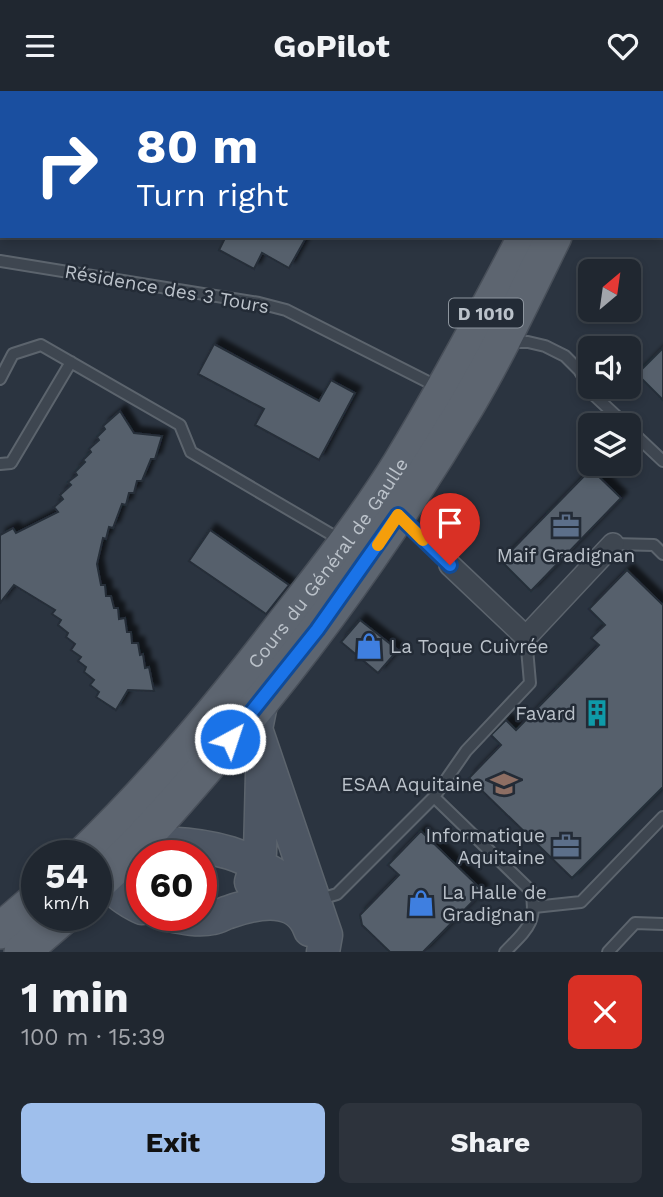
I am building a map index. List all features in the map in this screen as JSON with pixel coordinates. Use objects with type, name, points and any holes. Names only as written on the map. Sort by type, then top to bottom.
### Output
[{"type":"main road","name":"Cours du Général de Gaulle","points":[[112,840],[140,799],[345,560],[400,464],[443,402],[525,238]]},
{"type":"main road","name":"Cours du Général de Gaulle","points":[[142,840],[261,703],[317,630],[398,515],[436,444],[467,404],[553,238]]},
{"type":"main road","points":[[0,931],[21,913]]},
{"type":"main road","points":[[22,952],[46,931]]},
{"type":"street","points":[[450,565],[526,637],[613,544]]},
{"type":"street","points":[[261,703],[256,729],[326,935],[322,952]]},
{"type":"street","points":[[230,911],[246,893],[260,853],[263,806],[262,748]]},
{"type":"street","points":[[217,850],[257,864],[314,901]]},
{"type":"street","points":[[112,886],[126,899]]},
{"type":"street","points":[[217,916],[230,911],[280,903],[289,905],[300,912],[322,952]]},
{"type":"lane","name":"Résidence des 3 Tours","points":[[0,261],[259,303],[286,310],[443,402]]},
{"type":"lane","points":[[503,336],[514,342],[545,346],[565,356],[579,370],[596,397],[613,413]]},
{"type":"lane","points":[[0,379],[13,354],[41,345],[180,425],[191,452],[334,536],[345,560],[317,630]]},
{"type":"lane","points":[[0,464],[11,463],[71,362]]},
{"type":"lane","points":[[641,440],[663,461]]},
{"type":"lane","points":[[398,515],[450,565]]},
{"type":"lane","points":[[613,544],[654,545],[663,554]]},
{"type":"lane","points":[[314,901],[337,894],[434,797],[466,751],[530,683],[526,637]]},
{"type":"lane","points":[[434,797],[531,891],[534,907],[530,926],[505,952]]},
{"type":"lane","points":[[534,907],[581,902],[663,818]]},
{"type":"lane","points":[[608,952],[635,923],[663,924]]},
{"type":"building","points":[[225,238],[306,238],[289,268],[262,253],[254,269],[219,250]]},
{"type":"building","points":[[214,344],[319,401],[331,380],[355,393],[319,460],[255,425],[264,409],[198,374]]},
{"type":"building","points":[[663,348],[663,400],[641,378],[641,370]]},
{"type":"building","points":[[120,411],[134,433],[162,436],[155,459],[151,459],[142,481],[137,481],[134,493],[129,493],[126,505],[122,504],[113,528],[109,527],[106,539],[103,538],[97,564],[106,596],[111,596],[114,608],[118,608],[119,619],[125,618],[132,643],[138,643],[145,668],[149,667],[154,691],[128,690],[116,710],[96,697],[99,692],[90,685],[94,680],[84,672],[86,667],[78,661],[81,657],[71,650],[75,644],[66,637],[68,633],[58,625],[61,620],[52,614],[55,610],[14,585],[0,603],[0,535],[13,528],[16,533],[58,512],[54,507],[63,499],[60,495],[71,485],[68,482],[77,475],[75,472],[91,452],[89,449],[99,440],[97,437],[105,429],[103,426]]},
{"type":"building","points":[[584,476],[598,476],[621,498],[531,591],[501,561]]},
{"type":"building","points":[[210,530],[289,585],[266,614],[189,561]]},
{"type":"building","name":"Favard","points":[[627,570],[663,605],[663,787],[572,878],[469,778],[501,745],[491,735],[506,720],[516,730],[599,645],[591,638],[605,625],[589,609]]},
{"type":"building","name":"La Toque Cuivrée","points":[[360,620],[398,650],[378,673],[341,642]]},
{"type":"building","name":"La Halle de Gradignan","points":[[421,831],[483,891],[423,952],[390,952],[362,925],[360,915],[399,875],[388,865]]},
{"type":"slow traffic","points":[[378,545],[398,515],[423,540]]},
{"type":"place","name":"Maif Gradignan","points":[[566,526]]},
{"type":"place","name":"La Toque Cuivrée","points":[[369,646]]},
{"type":"place","name":"Favard","points":[[597,713]]},
{"type":"place","name":"ESAA Aquitaine","points":[[504,784]]},
{"type":"place","name":"Informatique Aquitaine","points":[[566,846]]},
{"type":"place","name":"La Halle de Gradignan","points":[[421,903]]},
{"type":"route","points":[[230,739],[317,630],[398,515],[450,565]]}]
